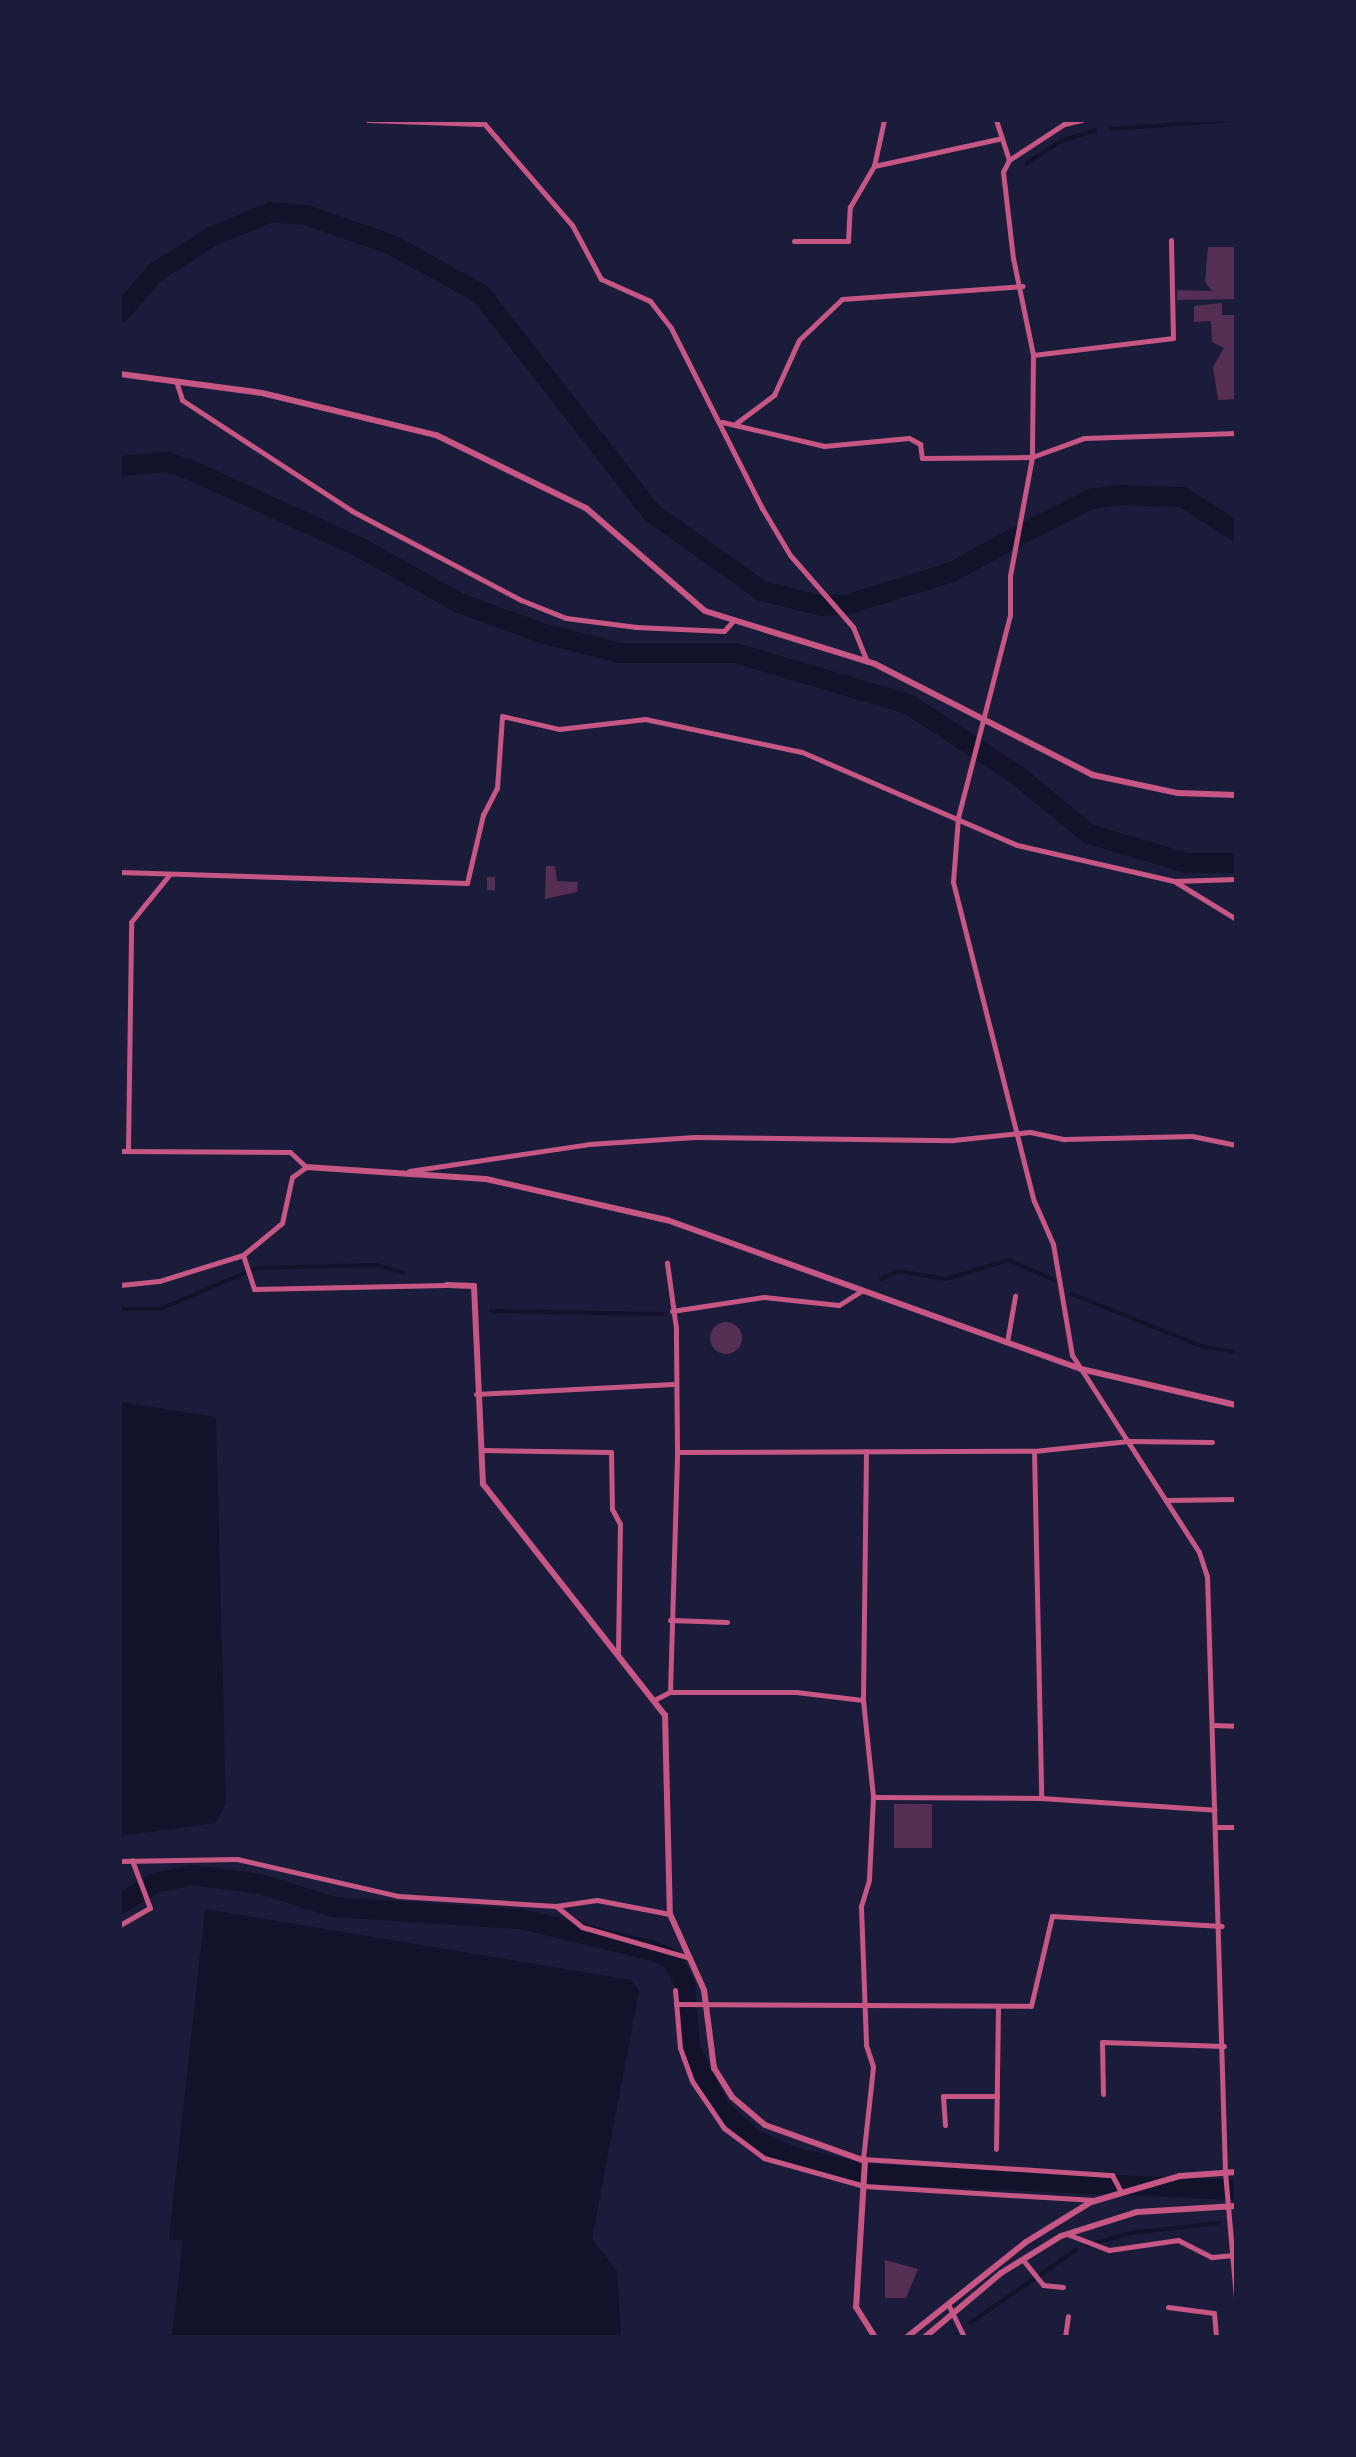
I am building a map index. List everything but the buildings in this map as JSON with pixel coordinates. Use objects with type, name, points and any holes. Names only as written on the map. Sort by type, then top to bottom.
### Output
[{"type":"street","points":[[368,120],[481,122],[572,225],[601,279],[650,301],[722,422],[790,555],[853,628],[866,661]]},
{"type":"street","points":[[794,240],[848,241],[850,207],[874,166],[884,120]]},
{"type":"street","points":[[996,120],[998,138],[1009,160]]},
{"type":"street","points":[[1082,120],[1064,124],[1009,160],[1003,172],[1013,258],[1023,286],[1033,354],[1032,457],[1010,576],[1010,615],[958,817],[953,882],[1034,1202],[1053,1244],[1080,1368],[1166,1500],[1208,1576],[1222,1926],[1225,2172],[1236,2299]]},
{"type":"street","points":[[874,166],[998,138]]},
{"type":"street","points":[[1033,354],[1172,338],[1171,240]]},
{"type":"street","points":[[734,424],[774,395],[798,340],[842,299],[1023,286]]},
{"type":"street","points":[[120,374],[306,402],[457,444],[586,508],[691,602],[733,621],[866,661],[1120,784],[1236,795]]},
{"type":"street","points":[[176,381],[182,400],[352,511],[521,600],[566,618],[636,627],[724,630],[733,621]]},
{"type":"street","points":[[722,422],[824,446],[909,438],[920,444],[922,458],[1032,457],[1084,438],[1236,433]]},
{"type":"street","points":[[120,872],[468,883],[483,815],[497,788],[498,725],[511,715],[559,729],[644,719],[773,746],[870,777],[1017,844],[1174,881],[1236,879]]},
{"type":"street","points":[[172,874],[159,881],[131,922],[124,1151],[290,1152],[306,1167]]},
{"type":"street","points":[[1174,881],[1236,919]]},
{"type":"street","points":[[409,1172],[589,1144],[695,1137],[953,1140],[1016,1134],[1094,1140],[1192,1136],[1236,1145]]},
{"type":"street","points":[[120,1285],[159,1281],[243,1255],[282,1223],[292,1177],[306,1167],[486,1179],[598,1202],[747,1244],[1080,1368],[1236,1404]]},
{"type":"street","points":[[243,1255],[254,1289],[474,1286],[479,1450],[490,1497],[656,1698],[668,1725],[670,1914],[692,1958],[714,2068],[742,2107],[779,2133],[864,2161],[1112,2175],[1121,2192]]},
{"type":"street","points":[[667,1263],[678,1452],[670,1692]]},
{"type":"street","points":[[672,1311],[764,1296],[839,1305],[863,1288]]},
{"type":"street","points":[[1008,1343],[1014,1296]]},
{"type":"street","points":[[476,1394],[673,1384]]},
{"type":"street","points":[[678,1452],[1034,1451],[1128,1441],[1212,1442]]},
{"type":"street","points":[[479,1450],[611,1452],[612,1509],[620,1524],[618,1653]]},
{"type":"street","points":[[866,1451],[863,1700],[873,1797],[869,1880],[860,1908],[864,2006],[873,2067],[856,2307],[875,2337]]},
{"type":"street","points":[[1034,1451],[1041,1798]]},
{"type":"street","points":[[1166,1500],[1236,1499]]},
{"type":"street","points":[[670,1620],[726,1622]]},
{"type":"street","points":[[656,1698],[670,1692],[796,1692],[863,1700]]},
{"type":"street","points":[[1212,1726],[1236,1726]]},
{"type":"street","points":[[873,1797],[1041,1798],[1215,1810]]},
{"type":"street","points":[[1216,1826],[1236,1827]]},
{"type":"street","points":[[120,1862],[237,1859],[398,1896],[556,1906],[597,1900],[670,1914]]},
{"type":"street","points":[[120,1925],[150,1908],[132,1860]]},
{"type":"street","points":[[556,1906],[582,1927],[692,1958]]},
{"type":"street","points":[[676,2004],[1031,2006],[1052,1916],[1222,1926]]},
{"type":"street","points":[[675,1990],[688,2070],[724,2128],[764,2158],[864,2186],[1098,2199]]},
{"type":"street","points":[[996,2149],[998,2006]]},
{"type":"street","points":[[1103,2094],[1102,2042],[1224,2046]]},
{"type":"street","points":[[945,2125],[944,2096],[997,2096]]},
{"type":"street","points":[[907,2337],[1026,2242],[1098,2199],[1157,2181],[1236,2172]]},
{"type":"street","points":[[925,2337],[1022,2260],[1068,2234],[1137,2212],[1230,2203]]},
{"type":"street","points":[[1068,2234],[1109,2250],[1178,2240],[1212,2257],[1234,2255]]},
{"type":"street","points":[[1022,2260],[1043,2286],[1062,2287]]},
{"type":"street","points":[[948,2304],[964,2337]]},
{"type":"street","points":[[1168,2306],[1214,2314],[1216,2337]]},
{"type":"street","points":[[1066,2337],[1068,2316]]},
{"type":"shaded area","points":[[120,1402],[216,1417],[226,1804],[216,1823],[120,1836]]},
{"type":"shaded area","points":[[205,1909],[631,1980],[639,1991],[592,2239],[617,2271],[621,2337],[172,2337],[183,2241],[169,2239]]},
{"type":"waterway","points":[[1111,129],[1236,120]]},
{"type":"waterway","points":[[1027,163],[1059,142],[1095,130]]},
{"type":"waterway","points":[[120,313],[156,272],[211,237],[271,212],[306,215],[392,245],[481,294],[652,513],[762,591],[822,606],[849,604],[952,572],[1012,539]]},
{"type":"waterway","points":[[120,466],[167,462],[193,471],[361,548],[459,603],[545,634],[620,653],[735,653],[908,704],[1017,775],[1089,834],[1187,863],[1236,863]]},
{"type":"waterway","points":[[1020,535],[1091,499],[1118,495],[1182,497],[1236,531]]},
{"type":"waterway","points":[[881,1279],[898,1271],[946,1279],[1009,1260],[1056,1281]]},
{"type":"waterway","points":[[120,1309],[160,1309],[257,1268],[376,1265],[404,1273]]},
{"type":"waterway","points":[[1072,1294],[1204,1347],[1236,1352]]},
{"type":"waterway","points":[[491,1311],[663,1314]]},
{"type":"waterway","points":[[120,1904],[155,1883],[192,1875],[260,1884],[334,1907],[521,1919],[654,1951],[673,1960],[685,1985],[690,2047],[719,2107],[752,2138],[792,2157],[868,2174],[1236,2190]]},
{"type":"waterway","points":[[1087,2245],[1131,2233],[1219,2223]]},
{"type":"waterway","points":[[970,2323],[1076,2250]]},
{"type":"waterway","points":[[953,2337],[956,2334]]}]
